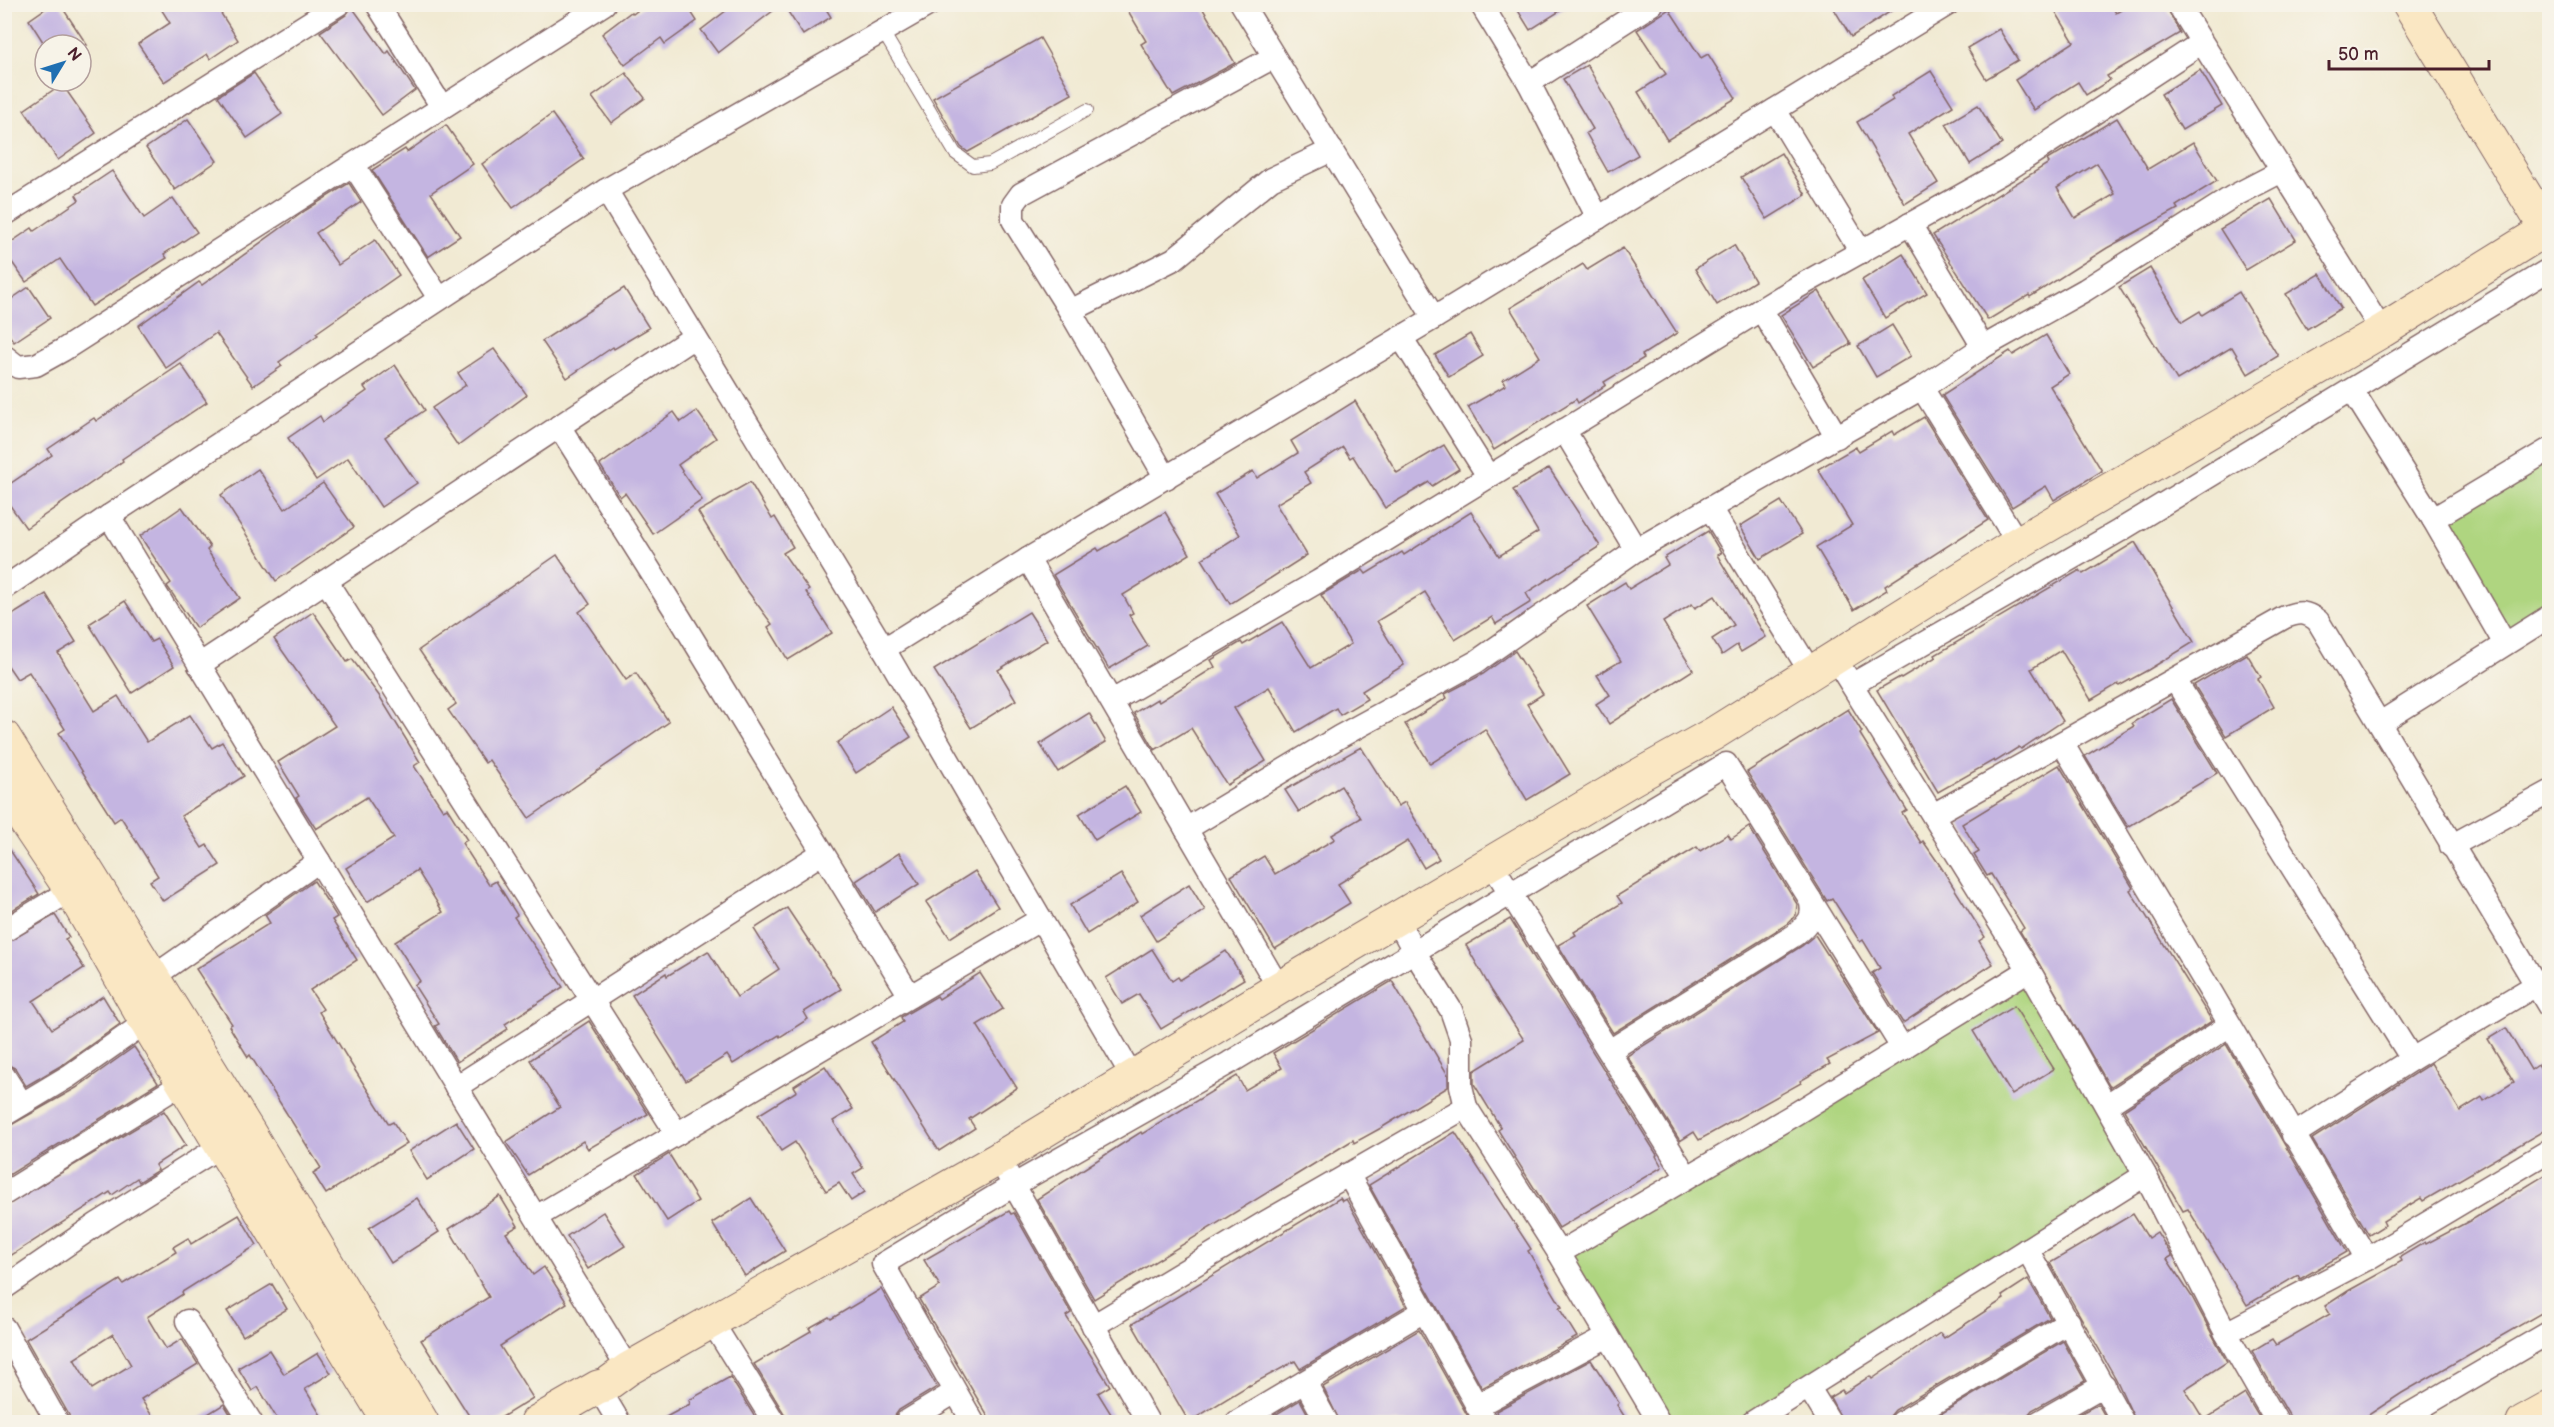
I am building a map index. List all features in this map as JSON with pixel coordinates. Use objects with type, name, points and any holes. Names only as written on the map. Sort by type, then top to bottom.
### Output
[{"type":"street","points":[[4,215],[339,4]]},
{"type":"street","points":[[377,4],[442,107]]},
{"type":"street","points":[[4,356],[18,367],[36,365],[63,350],[604,4]]},
{"type":"street","points":[[4,588],[109,516],[606,190],[930,4]]},
{"type":"street","points":[[1242,4],[1434,318]]},
{"type":"street","points":[[1481,4],[1529,83],[1598,218]]},
{"type":"street","points":[[1529,83],[1652,4]]},
{"type":"street","points":[[884,649],[1028,559],[1434,318],[1948,4]]},
{"type":"street","points":[[2178,4],[2382,331]]},
{"type":"street","points":[[1833,672],[2018,543],[2382,331],[2548,228],[2409,4]]},
{"type":"street","points":[[1112,701],[1319,581],[1761,309],[2007,170],[2201,44]]},
{"type":"street","points":[[1166,478],[1070,311],[1013,220],[1013,205],[1021,194],[1274,57]]},
{"type":"street","points":[[1775,110],[1861,252]]},
{"type":"street","points":[[1070,311],[1174,259],[1271,178],[1332,150]]},
{"type":"street","points":[[354,166],[439,298]]},
{"type":"street","points":[[1186,829],[1339,737],[1476,662],[1636,550],[1923,388],[1983,347],[2085,290],[2232,197],[2282,171]]},
{"type":"street","points":[[606,190],[884,649],[1132,1076]]},
{"type":"street","points":[[1910,224],[1983,347]]},
{"type":"street","points":[[973,1422],[883,1264],[1132,1076],[1492,864],[1833,672],[2119,531],[2550,269]]},
{"type":"street","points":[[1761,309],[1837,437]]},
{"type":"street","points":[[199,665],[694,337]]},
{"type":"street","points":[[1401,337],[1488,476]]},
{"type":"street","points":[[1923,388],[2018,543]]},
{"type":"street","points":[[2352,390],[2433,519],[2505,644]]},
{"type":"street","points":[[559,426],[680,618],[910,996]]},
{"type":"street","points":[[1564,430],[1636,550]]},
{"type":"street","points":[[2433,519],[2550,449]]},
{"type":"street","points":[[1710,508],[1833,672],[1934,815],[2029,970],[2107,1105],[2226,1333],[2277,1422]]},
{"type":"street","points":[[109,516],[628,1369]]},
{"type":"street","points":[[1028,559],[1279,988]]},
{"type":"street","points":[[326,581],[677,1134]]},
{"type":"street","points":[[1934,815],[2285,617],[2300,612],[2309,614],[2319,621],[2451,846],[2550,1008]]},
{"type":"street","points":[[2380,723],[2550,616]]},
{"type":"street","points":[[2175,680],[2412,1059]]},
{"type":"street","points":[[4,737],[153,977],[221,1146],[389,1422]]},
{"type":"street","points":[[2062,743],[2367,1259]]},
{"type":"street","points":[[537,1422],[598,1387],[606,1385],[628,1369],[712,1322],[1006,1172],[1229,1063],[1726,765],[1902,1048]]},
{"type":"street","points":[[4,789],[71,890],[146,1022],[195,1083],[422,1422]]},
{"type":"street","points":[[2451,846],[2550,792]]},
{"type":"street","points":[[456,1087],[822,853]]},
{"type":"street","points":[[153,977],[319,861]]},
{"type":"street","points":[[1492,864],[1688,1177]]},
{"type":"street","points":[[4,932],[71,890]]},
{"type":"street","points":[[1609,1051],[1795,935],[1809,923],[1813,912],[1810,899]]},
{"type":"street","points":[[536,1217],[1041,919]]},
{"type":"street","points":[[1397,919],[1415,953],[1452,1010],[1461,1040],[1461,1086],[1466,1107],[1559,1252],[1659,1422]]},
{"type":"street","points":[[1559,1252],[1688,1177],[2029,970]]},
{"type":"street","points":[[2293,1135],[2412,1059],[2536,985]]},
{"type":"street","points":[[4,1076],[13,1109],[69,1076],[146,1022]]},
{"type":"street","points":[[2107,1105],[2230,1025]]},
{"type":"street","points":[[4,1194],[195,1083]]},
{"type":"street","points":[[1093,1326],[1348,1174],[1466,1107]]},
{"type":"street","points":[[4,1288],[97,1224],[221,1146]]},
{"type":"street","points":[[2226,1333],[2367,1259],[2550,1150]]},
{"type":"street","points":[[1006,1172],[1148,1422]]},
{"type":"street","points":[[1348,1174],[1481,1414],[1608,1336]]},
{"type":"street","points":[[1753,1422],[2145,1174]]},
{"type":"street","points":[[2027,1249],[2123,1422]]},
{"type":"street","points":[[1237,1422],[1424,1311]]},
{"type":"street","points":[[187,1321],[251,1422]]},
{"type":"street","points":[[712,1322],[774,1422]]},
{"type":"street","points":[[1902,1422],[2069,1322]]},
{"type":"street","points":[[4,1328],[57,1422]]},
{"type":"street","points":[[2396,1422],[2550,1332]]},
{"type":"street","points":[[1305,1382],[1327,1422]]},
{"type":"street","points":[[2039,1422],[2104,1385]]},
{"type":"street","points":[[598,1387],[619,1422]]},
{"type":"street","points":[[1809,1388],[1830,1422]]},
{"type":"street","points":[[906,1422],[955,1392]]},
{"type":"street","points":[[2523,1422],[2550,1407]]},
{"type":"lane","points":[[883,32],[955,153],[973,166],[990,164],[1087,110]]},
{"type":"green space","points":[[2549,449],[2549,616],[2505,644],[2433,519]]},
{"type":"green space","points":[[2028,976],[2144,1175],[1749,1422],[1660,1422],[1559,1253]]},
{"type":"building","points":[[52,4],[60,4],[79,33],[37,33],[29,20]]},
{"type":"building","points":[[158,4],[215,4],[238,40],[210,59],[207,54],[164,82],[138,44],[170,23]]},
{"type":"building","points":[[646,4],[686,4],[697,21],[665,44],[661,38],[625,65],[602,34],[631,12],[633,14]]},
{"type":"building","points":[[735,4],[782,4],[718,53],[701,30]]},
{"type":"building","points":[[783,4],[823,4],[831,17],[803,35]]},
{"type":"building","points":[[1124,4],[1200,4],[1235,63],[1173,96],[1141,44],[1146,41]]},
{"type":"building","points":[[1514,4],[1571,4],[1530,30]]},
{"type":"building","points":[[1831,4],[1902,4],[1851,37]]},
{"type":"building","points":[[2051,4],[2110,4],[2116,13],[2131,4],[2165,4],[2180,33],[2107,76],[2110,80],[2086,95],[2078,82],[2034,110],[2015,80],[2074,42]]},
{"type":"building","points":[[352,7],[386,54],[389,51],[415,90],[382,115],[320,32],[346,15]]},
{"type":"building","points":[[1669,9],[1701,58],[1708,54],[1736,98],[1667,140],[1638,92],[1666,74],[1637,30]]},
{"type":"building","points":[[1999,29],[2018,60],[1986,79],[1967,48]]},
{"type":"building","points":[[1040,38],[1072,94],[968,152],[961,147],[933,98]]},
{"type":"building","points":[[1587,65],[1638,155],[1608,172],[1586,133],[1593,129],[1563,79]]},
{"type":"building","points":[[2200,70],[2222,106],[2182,130],[2161,94]]},
{"type":"building","points":[[1931,71],[1953,106],[1908,134],[1938,183],[1905,204],[1857,122],[1893,100],[1891,96]]},
{"type":"building","points":[[254,73],[282,114],[247,138],[218,96]]},
{"type":"building","points":[[626,73],[645,98],[611,123],[592,97]]},
{"type":"building","points":[[49,93],[68,93],[96,133],[58,160],[24,110]]},
{"type":"building","points":[[1978,105],[2002,144],[1970,164],[1946,124]]},
{"type":"building","points":[[552,114],[584,159],[513,208],[482,164]]},
{"type":"building","points":[[2117,118],[2148,169],[2193,142],[2217,181],[2176,206],[2178,209],[2107,248],[2030,297],[2029,295],[1988,320],[1933,235],[2049,163],[2047,160]],"holes":[[[2097,163],[2115,194],[2075,218],[2057,188]]]},
{"type":"building","points":[[188,119],[217,161],[175,190],[146,148]]},
{"type":"building","points":[[446,125],[473,164],[431,193],[460,236],[428,257],[372,170],[405,149],[407,152]]},
{"type":"building","points":[[1781,153],[1806,195],[1767,219],[1741,177]]},
{"type":"building","points":[[112,171],[144,218],[173,198],[197,232],[164,254],[167,258],[92,306],[60,259],[26,282],[4,251],[4,247],[32,228],[34,231],[79,200],[76,195]]},
{"type":"building","points":[[349,183],[361,202],[316,233],[338,265],[375,240],[399,275],[316,333],[318,335],[279,362],[282,366],[253,386],[216,333],[166,368],[138,326],[199,282],[202,285],[306,210]]},
{"type":"building","points":[[2271,199],[2296,240],[2246,270],[2220,229]]},
{"type":"building","points":[[1734,245],[1755,281],[1717,305],[1695,269]]},
{"type":"building","points":[[1623,248],[1677,333],[1642,355],[1644,358],[1604,382],[1606,385],[1578,403],[1576,399],[1494,450],[1468,407],[1506,385],[1503,380],[1540,357],[1510,308],[1583,264],[1587,270]]},
{"type":"building","points":[[1903,254],[1927,293],[1885,318],[1862,280]]},
{"type":"building","points":[[2150,268],[2182,322],[2200,311],[2202,315],[2239,292],[2278,356],[2248,374],[2232,347],[2177,380],[2119,287]]},
{"type":"building","points":[[2320,274],[2341,308],[2307,329],[2286,294]]},
{"type":"building","points":[[29,287],[50,318],[14,342],[4,328],[4,304]]},
{"type":"building","points":[[624,288],[649,328],[614,349],[613,347],[567,378],[542,341]]},
{"type":"building","points":[[1819,291],[1851,344],[1813,367],[1781,315]]},
{"type":"building","points":[[1892,325],[1911,356],[1876,377],[1858,346]]},
{"type":"building","points":[[1470,334],[1483,356],[1449,377],[1435,355]]},
{"type":"building","points":[[2046,335],[2069,374],[2050,386],[2102,471],[2054,500],[2046,486],[2012,507],[1942,395],[2010,351],[2013,355]]},
{"type":"building","points":[[494,349],[527,395],[458,446],[432,408],[466,385],[458,373]]},
{"type":"building","points":[[181,364],[207,402],[26,528],[4,497],[4,488],[52,455],[48,449],[94,418],[96,421]]},
{"type":"building","points":[[395,365],[425,410],[385,437],[417,483],[381,507],[348,458],[316,480],[288,438],[320,416],[323,422],[367,391],[364,387]]},
{"type":"building","points":[[1355,401],[1397,473],[1444,445],[1459,469],[1432,486],[1429,482],[1385,508],[1353,456],[1350,458],[1343,447],[1304,472],[1311,483],[1276,504],[1307,555],[1230,604],[1202,559],[1240,535],[1215,494],[1253,471],[1257,478],[1298,453],[1291,441]]},
{"type":"building","points":[[697,411],[716,438],[678,465],[702,500],[653,534],[625,493],[620,497],[600,465],[674,412],[681,422]]},
{"type":"building","points":[[1924,417],[1988,520],[1885,586],[1887,590],[1854,610],[1816,547],[1852,525],[1818,469],[1856,447],[1859,451],[1892,431],[1894,435]]},
{"type":"building","points":[[1549,468],[1600,546],[1526,593],[1531,602],[1496,624],[1492,617],[1455,640],[1425,592],[1377,621],[1404,665],[1362,691],[1367,699],[1340,715],[1336,708],[1296,732],[1269,687],[1234,708],[1266,761],[1227,785],[1191,728],[1155,750],[1134,713],[1157,699],[1159,702],[1215,667],[1211,660],[1241,642],[1243,645],[1282,622],[1311,668],[1351,644],[1321,595],[1363,570],[1366,574],[1402,552],[1404,555],[1471,512],[1499,556],[1538,532],[1513,490]]},
{"type":"building","points":[[258,469],[285,509],[323,483],[354,527],[276,581],[221,495]]},
{"type":"building","points":[[750,482],[772,519],[775,517],[793,547],[783,553],[809,590],[806,592],[832,633],[788,660],[768,627],[772,624],[740,581],[698,512]]},
{"type":"building","points":[[1781,501],[1802,534],[1760,559],[1740,526]]},
{"type":"building","points":[[182,507],[210,547],[207,550],[240,598],[196,628],[167,586],[171,583],[140,536]]},
{"type":"building","points":[[1165,512],[1190,554],[1123,595],[1133,613],[1129,615],[1148,646],[1109,669],[1053,575],[1097,548],[1099,551]]},
{"type":"building","points":[[1708,531],[1721,553],[1717,555],[1766,637],[1741,652],[1737,645],[1722,655],[1712,639],[1734,625],[1715,596],[1695,608],[1692,604],[1663,622],[1693,670],[1609,724],[1596,704],[1610,695],[1597,675],[1621,661],[1587,606],[1625,582],[1629,589],[1668,565],[1664,558]]},
{"type":"building","points":[[2135,542],[2194,642],[2148,670],[2091,700],[2061,650],[2031,669],[2063,721],[2021,749],[2019,747],[1938,792],[1877,690],[1901,678],[1936,657],[1935,655],[2080,570],[2083,574]]},
{"type":"building","points":[[557,555],[590,604],[579,612],[626,680],[636,673],[669,722],[529,818],[489,760],[485,763],[448,710],[456,704],[419,650]]},
{"type":"building","points":[[46,594],[76,642],[58,653],[94,711],[118,696],[147,742],[190,715],[212,748],[222,742],[244,776],[181,816],[202,848],[207,845],[220,865],[163,901],[150,881],[158,876],[121,817],[114,822],[59,733],[65,729],[29,672],[17,679],[4,660],[4,620]]},
{"type":"building","points":[[125,601],[151,642],[157,639],[174,666],[132,693],[89,624]]},
{"type":"building","points":[[313,612],[347,662],[352,659],[380,697],[420,762],[414,766],[443,810],[447,808],[467,840],[462,843],[489,885],[496,881],[517,915],[514,917],[563,987],[505,1024],[508,1029],[457,1062],[435,1026],[439,1024],[414,985],[420,981],[395,942],[443,912],[417,870],[367,902],[346,868],[394,838],[367,797],[316,829],[296,798],[299,796],[278,762],[335,726],[274,639]]},
{"type":"building","points":[[1029,612],[1047,640],[998,670],[1016,700],[971,728],[934,670]]},
{"type":"building","points":[[1515,651],[1543,694],[1527,704],[1570,774],[1527,800],[1485,729],[1430,764],[1405,724],[1447,698],[1445,694],[1483,674]]},
{"type":"building","points":[[2247,654],[2261,677],[2258,679],[2274,707],[2226,736],[2194,685]]},
{"type":"building","points":[[2171,699],[2217,773],[2128,827],[2085,756],[2134,726],[2132,723]]},
{"type":"building","points":[[891,707],[911,737],[856,773],[837,743]]},
{"type":"building","points":[[1848,709],[1862,732],[1860,734],[1907,810],[1902,813],[1921,843],[1923,841],[1939,864],[1985,937],[1979,941],[1993,964],[1903,1023],[1872,973],[1880,968],[1863,940],[1860,942],[1832,898],[1827,901],[1747,772]]},
{"type":"building","points":[[1089,713],[1106,742],[1058,772],[1040,744]]},
{"type":"building","points":[[1361,747],[1398,806],[1405,802],[1439,859],[1424,868],[1408,841],[1338,884],[1350,903],[1275,949],[1231,876],[1264,856],[1275,874],[1335,839],[1332,835],[1361,818],[1341,786],[1299,812],[1285,790]]},
{"type":"building","points":[[2059,765],[2133,888],[2130,890],[2212,1021],[2110,1087],[2020,931],[2024,928],[1991,874],[1987,876],[1974,855],[1979,852],[1962,824]]},
{"type":"building","points":[[1125,786],[1141,812],[1095,840],[1079,814]]},
{"type":"building","points":[[1749,827],[1797,904],[1796,915],[1787,924],[1613,1033],[1558,945],[1576,935],[1574,932],[1622,903],[1617,896],[1697,847],[1700,851],[1728,834],[1731,839]]},
{"type":"building","points":[[4,841],[39,894],[4,915]]},
{"type":"building","points":[[899,853],[919,884],[875,912],[856,881]]},
{"type":"building","points":[[975,871],[998,907],[950,938],[926,902]]},
{"type":"building","points":[[1121,874],[1138,902],[1087,934],[1070,905]]},
{"type":"building","points":[[314,881],[337,917],[332,920],[357,960],[310,990],[323,1009],[319,1012],[389,1124],[393,1122],[407,1143],[326,1194],[313,1173],[321,1168],[250,1055],[248,1057],[229,1026],[232,1024],[196,969],[270,923],[265,915]]},
{"type":"building","points":[[1189,884],[1205,910],[1156,941],[1140,915]]},
{"type":"building","points":[[787,908],[841,989],[804,1012],[808,1019],[780,1037],[779,1035],[733,1064],[727,1055],[686,1081],[632,995],[666,973],[667,976],[708,951],[737,997],[779,969],[754,929]]},
{"type":"building","points":[[55,915],[69,937],[65,939],[84,968],[33,1001],[52,1029],[103,996],[120,1024],[62,1065],[26,1086],[15,1068],[4,1063],[4,944]]},
{"type":"building","points":[[1510,919],[1657,1155],[1662,1167],[1559,1228],[1498,1130],[1501,1128],[1474,1084],[1474,1071],[1524,1040],[1466,945]]},
{"type":"building","points":[[1815,935],[1878,1033],[1827,1060],[1830,1064],[1800,1081],[1801,1083],[1699,1140],[1694,1132],[1680,1141],[1627,1056],[1802,946]]},
{"type":"building","points":[[1152,949],[1172,981],[1178,977],[1180,980],[1226,951],[1244,979],[1161,1029],[1139,994],[1122,1004],[1106,978]]},
{"type":"building","points":[[980,973],[1003,1009],[977,1025],[1017,1088],[969,1119],[975,1128],[939,1151],[871,1042],[903,1022],[901,1017],[937,996],[939,999]]},
{"type":"building","points":[[1392,981],[1448,1075],[1448,1087],[1354,1143],[1353,1140],[1094,1299],[1037,1199],[1141,1132],[1142,1134],[1237,1076],[1245,1090],[1282,1068],[1273,1053]]},
{"type":"building","points":[[2014,1006],[2054,1069],[2012,1095],[1973,1031]]},
{"type":"building","points":[[589,1021],[648,1114],[588,1149],[583,1141],[528,1175],[506,1142],[560,1107],[530,1060]]},
{"type":"building","points":[[2506,1028],[2531,1070],[2538,1065],[2550,1084],[2550,1127],[2423,1201],[2421,1198],[2383,1221],[2385,1225],[2369,1235],[2312,1139],[2431,1063],[2460,1111],[2482,1097],[2484,1101],[2514,1082],[2488,1039]]},
{"type":"building","points":[[2226,1044],[2347,1252],[2300,1279],[2298,1275],[2247,1305],[2188,1209],[2183,1211],[2124,1110]]},
{"type":"building","points":[[134,1047],[158,1083],[4,1178],[4,1129],[76,1088]]},
{"type":"building","points":[[825,1066],[853,1109],[833,1121],[863,1168],[853,1174],[865,1192],[851,1201],[839,1183],[826,1191],[795,1142],[781,1151],[758,1115],[797,1091],[794,1086]]},
{"type":"building","points":[[164,1111],[186,1145],[155,1165],[158,1170],[139,1182],[137,1178],[112,1195],[110,1192],[4,1260],[4,1207]]},
{"type":"building","points":[[456,1121],[474,1149],[427,1180],[409,1151]]},
{"type":"building","points":[[1455,1132],[1531,1249],[1528,1251],[1562,1307],[1559,1308],[1577,1337],[1482,1388],[1369,1185]]},
{"type":"building","points":[[669,1154],[698,1201],[667,1221],[637,1174]]},
{"type":"building","points":[[2550,1172],[2550,1308],[2402,1393],[2358,1422],[2290,1422],[2289,1415],[2252,1351],[2272,1339],[2276,1345],[2330,1314],[2325,1306],[2402,1261],[2400,1257],[2475,1218]]},
{"type":"building","points":[[500,1196],[518,1226],[506,1233],[533,1275],[544,1267],[567,1303],[500,1346],[533,1398],[494,1422],[473,1422],[421,1340],[489,1297],[449,1229]]},
{"type":"building","points":[[417,1198],[439,1232],[391,1263],[369,1228]]},
{"type":"building","points":[[751,1198],[785,1251],[745,1276],[712,1223]]},
{"type":"building","points":[[1340,1198],[1342,1201],[1346,1199],[1406,1306],[1300,1369],[1295,1361],[1249,1385],[1189,1422],[1132,1324]]},
{"type":"building","points":[[1009,1211],[1011,1214],[1014,1213],[1071,1313],[1066,1316],[1110,1386],[1098,1393],[1116,1422],[991,1422],[919,1299],[940,1286],[924,1260]]},
{"type":"building","points":[[603,1212],[625,1246],[588,1269],[567,1236]]},
{"type":"building","points":[[2133,1214],[2148,1238],[2157,1232],[2172,1256],[2167,1259],[2192,1297],[2227,1362],[2185,1389],[2204,1420],[2245,1394],[2262,1422],[2136,1422],[2116,1379],[2050,1263]]},
{"type":"building","points":[[239,1215],[257,1245],[147,1317],[166,1349],[182,1339],[198,1364],[141,1399],[156,1422],[70,1422],[69,1415],[26,1339],[120,1280],[123,1284],[176,1252],[173,1247],[188,1238],[191,1244]],"holes":[[[113,1334],[131,1365],[92,1389],[74,1359]]]},
{"type":"building","points":[[2028,1279],[2050,1318],[1895,1410],[1889,1422],[1843,1422],[1830,1397],[1842,1390],[1844,1393],[1870,1376],[1872,1379],[1940,1333],[1944,1338],[2004,1299],[2002,1296]]},
{"type":"building","points":[[272,1284],[287,1309],[243,1336],[227,1311]]},
{"type":"building","points":[[881,1289],[937,1387],[899,1410],[894,1417],[885,1422],[787,1422],[754,1364],[811,1331],[809,1328],[829,1317],[831,1319]]},
{"type":"building","points":[[1419,1330],[1471,1422],[1340,1422],[1323,1387]]},
{"type":"building","points":[[2063,1341],[2085,1381],[2032,1410],[2026,1422],[1927,1422]]},
{"type":"building","points":[[269,1350],[284,1374],[318,1353],[331,1373],[305,1389],[325,1422],[279,1422],[258,1387],[252,1391],[238,1368]]},
{"type":"building","points":[[1591,1360],[1619,1403],[1617,1405],[1628,1422],[1499,1422],[1496,1411]]},
{"type":"building","points":[[730,1377],[758,1422],[657,1422],[690,1404],[689,1400]]},
{"type":"building","points":[[1300,1400],[1312,1422],[1263,1422]]},
{"type":"building","points":[[224,1404],[235,1422],[195,1422]]},
{"type":"building","points":[[2098,1404],[2108,1422],[2065,1422]]}]
